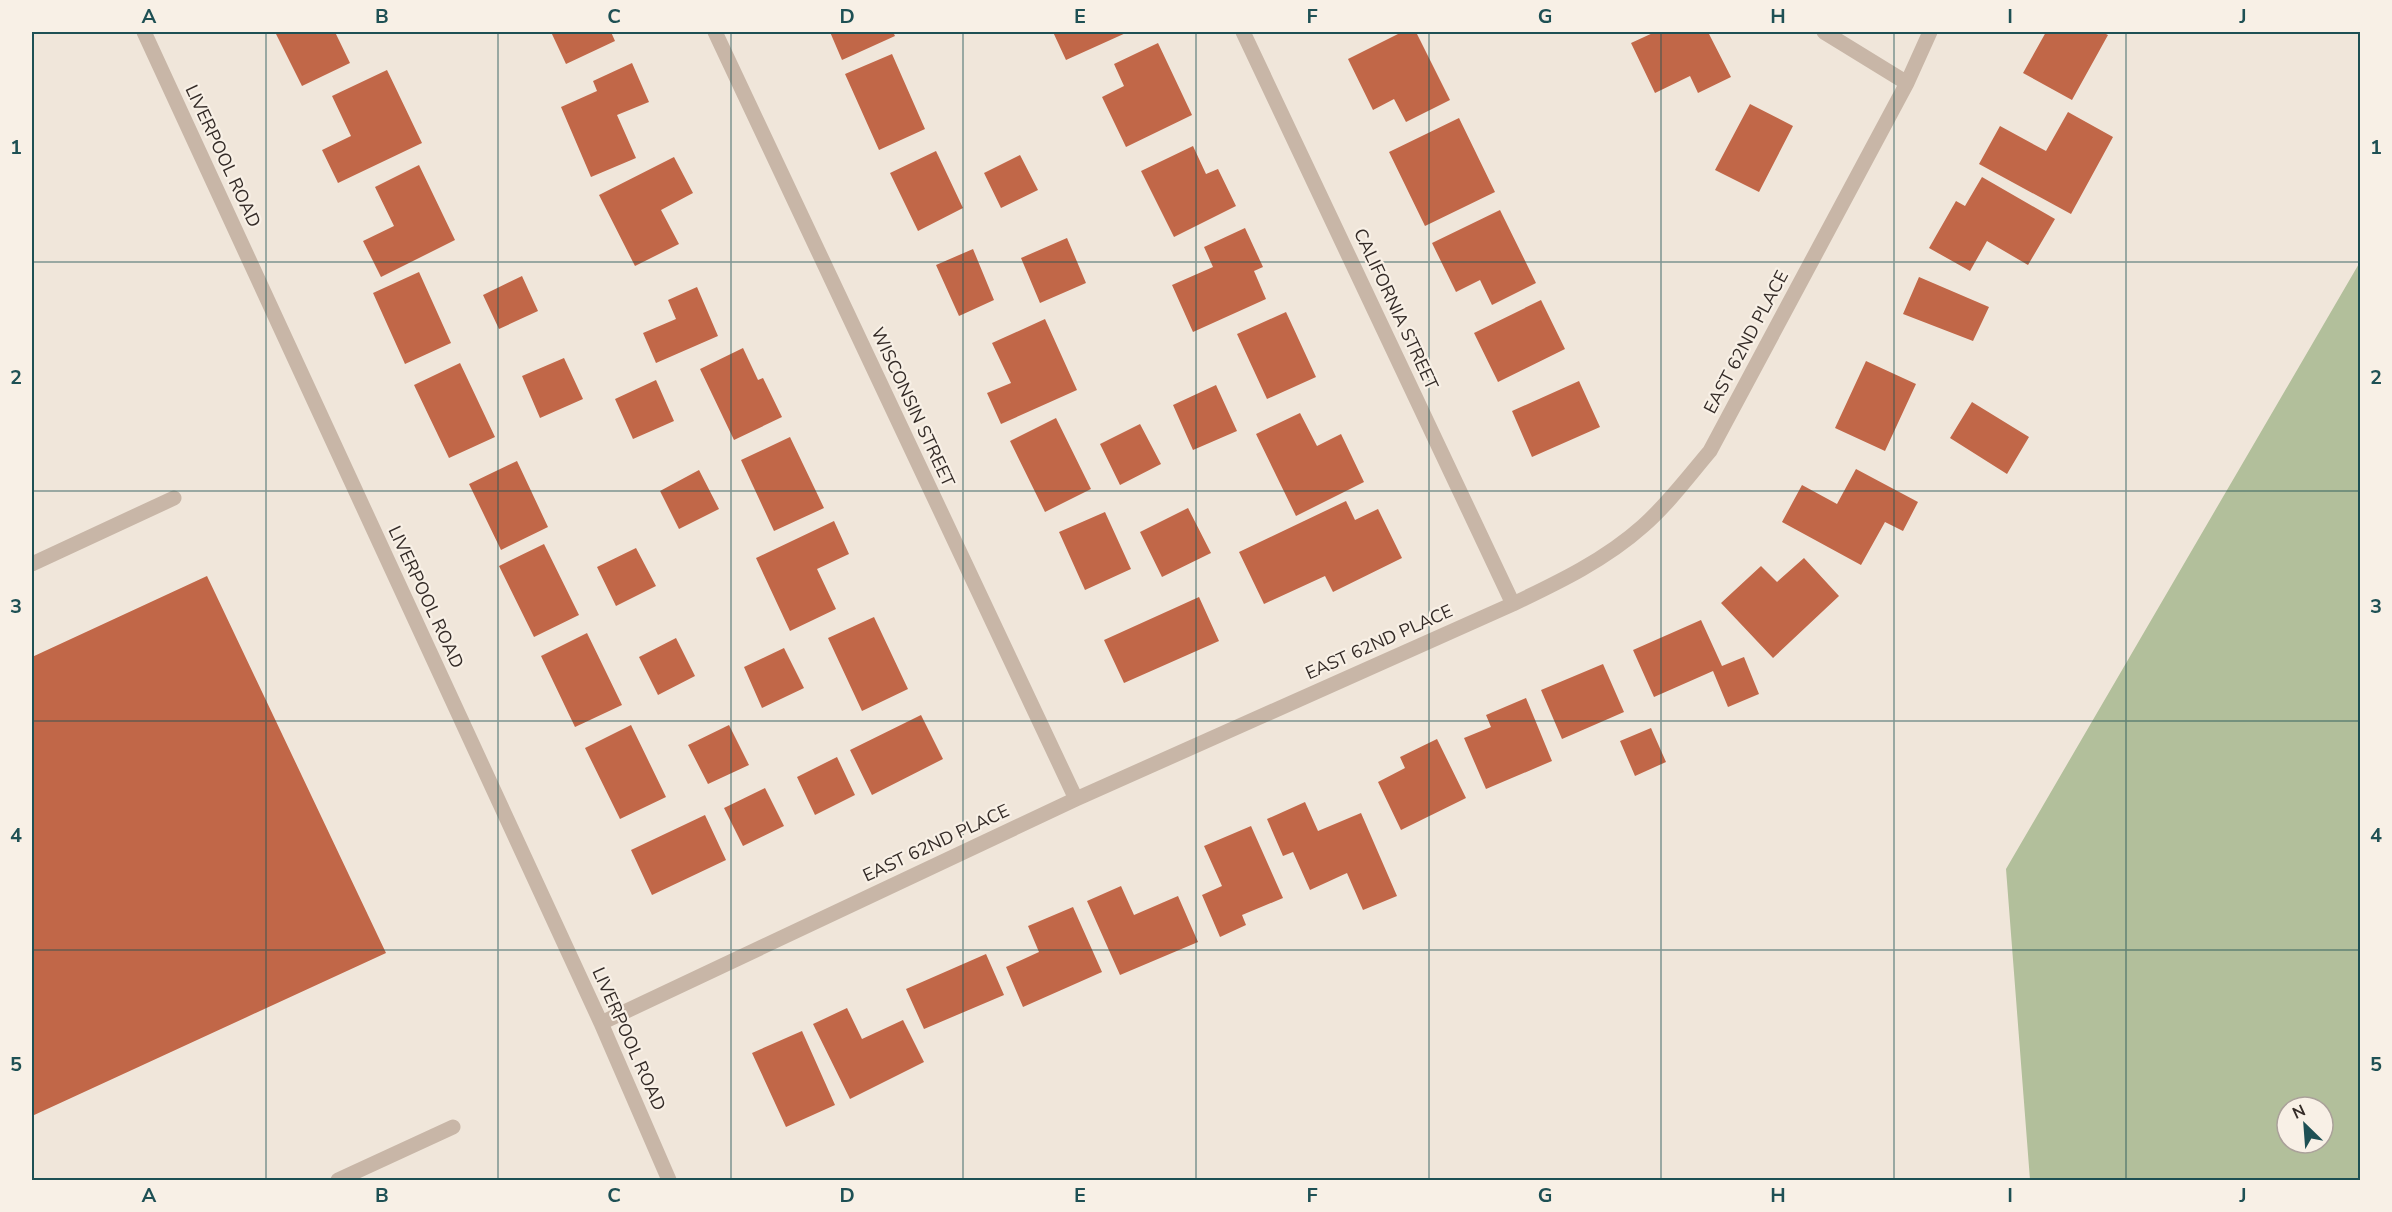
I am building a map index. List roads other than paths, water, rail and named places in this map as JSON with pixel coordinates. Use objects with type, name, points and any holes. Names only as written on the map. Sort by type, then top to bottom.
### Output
[{"type":"street","name":"LIVERPOOL ROAD","points":[[144,32],[601,1023],[669,1180]]},
{"type":"street","name":"WISCONSIN STREET","points":[[715,32],[1076,799]]},
{"type":"street","name":"CALIFORNIA STREET","points":[[1243,32],[1513,604]]},
{"type":"street","points":[[1824,32],[1907,83]]},
{"type":"street","name":"EAST 62ND PLACE","points":[[601,1023],[1076,799],[1513,604],[1562,580],[1605,555],[1642,527],[1670,499],[1710,451],[1907,83],[1930,32]]},
{"type":"street","points":[[32,564],[174,498]]},
{"type":"street","points":[[338,1180],[453,1127]]}]
